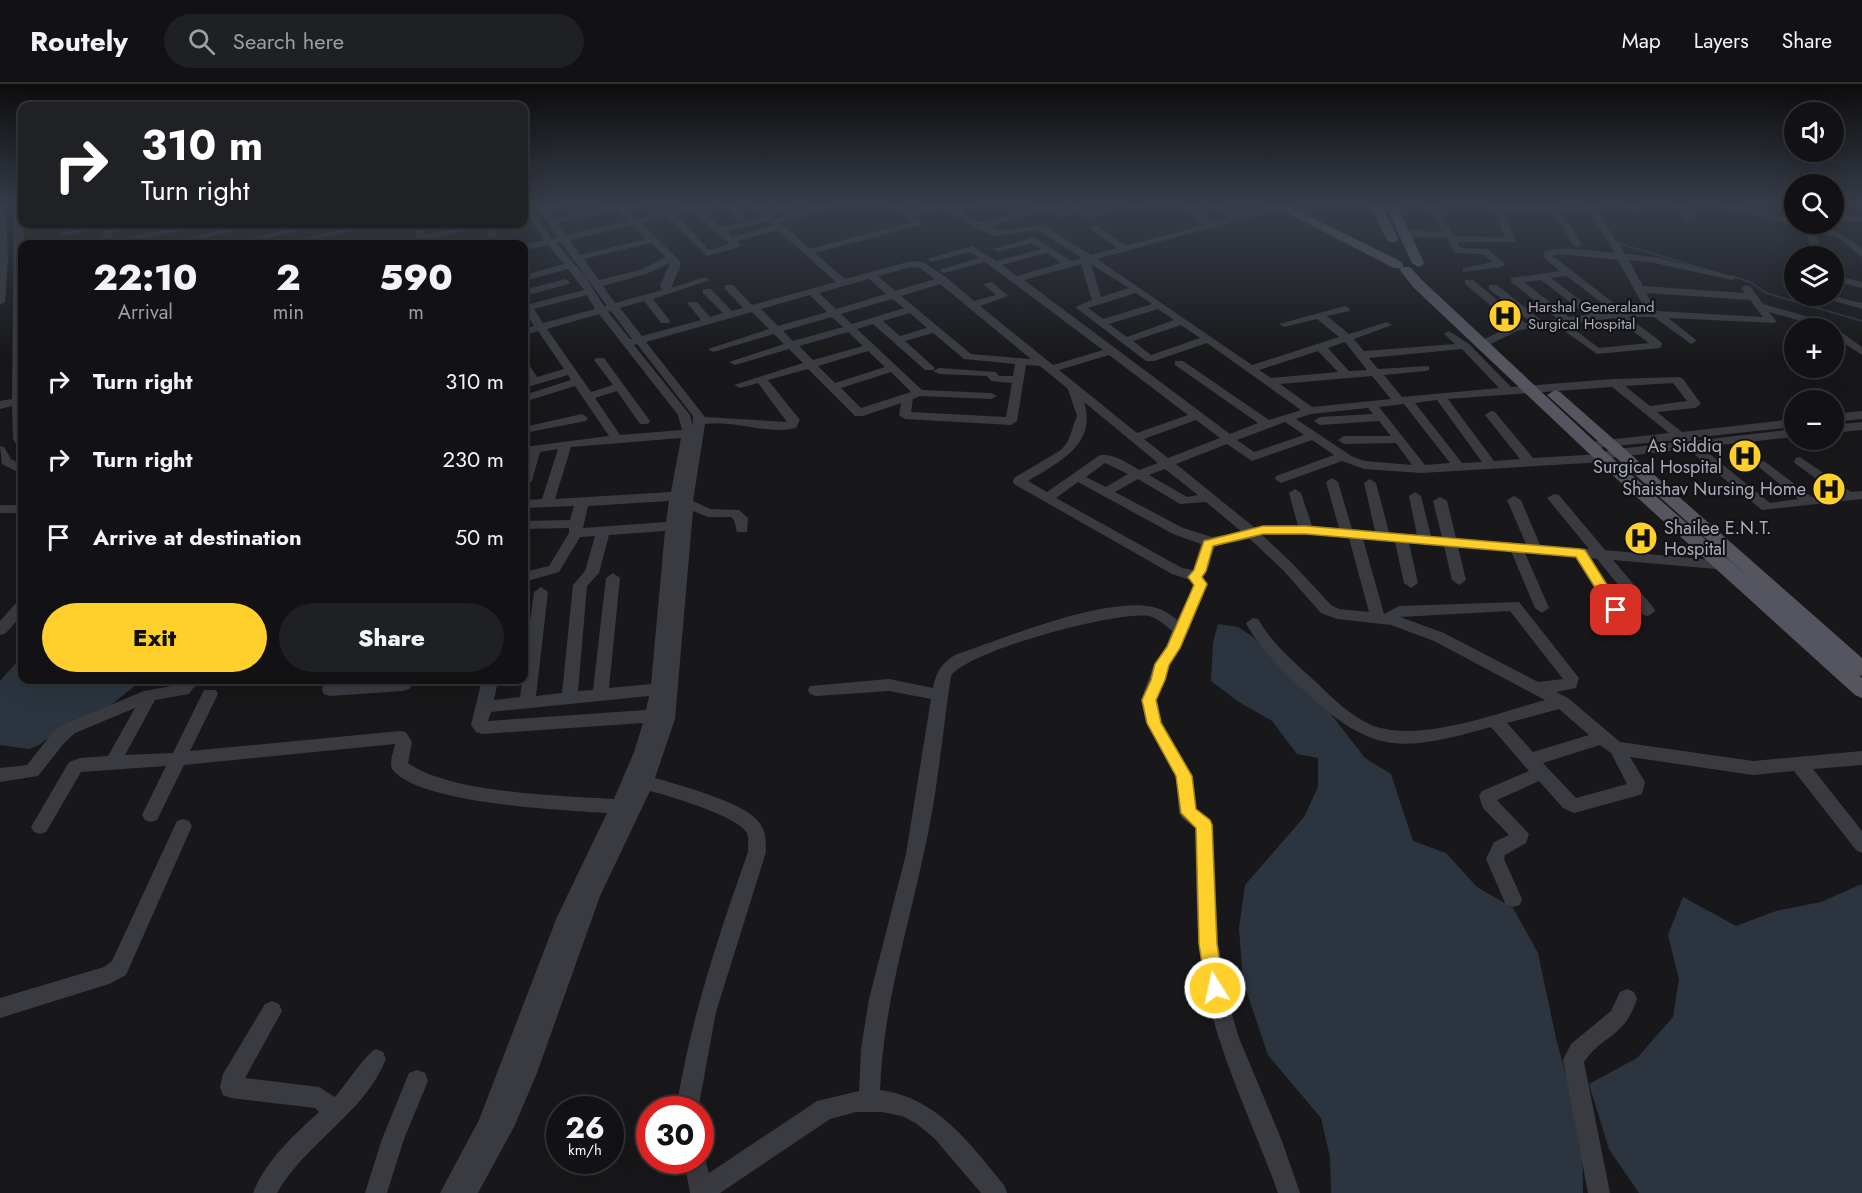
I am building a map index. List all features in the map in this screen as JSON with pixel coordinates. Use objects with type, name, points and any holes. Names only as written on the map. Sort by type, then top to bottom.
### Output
[{"type":"main road","points":[[1389,256],[1408,265]]},
{"type":"main road","points":[[1403,256],[1408,265],[1720,564],[1862,690]]},
{"type":"main road","points":[[1407,256],[1408,265]]},
{"type":"main road","points":[[1604,451],[1750,567],[1862,669]]},
{"type":"street","points":[[528,276],[577,256]]},
{"type":"street","points":[[573,257],[579,256]]},
{"type":"street","points":[[667,292],[667,280],[676,264],[670,256]]},
{"type":"street","points":[[813,256],[842,282]]},
{"type":"street","points":[[932,259],[945,256]]},
{"type":"street","points":[[981,256],[1016,279],[1248,455],[1255,457],[1313,436]]},
{"type":"street","points":[[713,349],[895,295],[943,275],[1021,256]]},
{"type":"street","points":[[1057,256],[1070,265]]},
{"type":"street","points":[[1082,256],[1137,289],[1310,411]]},
{"type":"street","points":[[1016,279],[1102,256]]},
{"type":"street","points":[[1466,270],[1501,264],[1490,256]]},
{"type":"street","points":[[1548,256],[1571,273],[1657,345],[1597,351],[1515,280],[1571,273]]},
{"type":"street","points":[[1592,256],[1623,260]]},
{"type":"street","points":[[1620,256],[1655,315],[1691,341]]},
{"type":"street","points":[[0,287],[18,284],[18,257],[2,261],[0,287],[0,302]]},
{"type":"street","points":[[573,257],[607,309],[634,342],[695,430],[682,499],[657,689],[638,782]]},
{"type":"street","points":[[528,304],[643,272],[672,258]]},
{"type":"street","points":[[1088,260],[1096,301]]},
{"type":"street","points":[[1572,260],[1661,261],[1732,278]]},
{"type":"street","points":[[634,342],[842,282],[915,263],[926,266],[943,275],[973,305],[1252,533],[1288,567],[1326,609],[1337,614],[1385,618],[1439,637],[1562,702],[1602,738],[1617,748],[1734,767],[1769,768],[1862,758]]},
{"type":"street","points":[[870,275],[969,357],[1021,361],[1047,366],[1110,351]]},
{"type":"street","points":[[1542,276],[1596,317]]},
{"type":"street","points":[[1844,281],[1862,285]]},
{"type":"street","points":[[528,292],[565,282]]},
{"type":"street","points":[[1469,282],[1522,326]]},
{"type":"street","points":[[973,305],[1002,296],[988,284]]},
{"type":"street","points":[[528,331],[667,292],[706,286],[730,315]]},
{"type":"street","points":[[1493,286],[1540,324]]},
{"type":"street","points":[[729,287],[777,330],[859,413],[914,395],[991,396]]},
{"type":"street","points":[[1137,289],[1080,307],[1104,322],[1152,359],[1208,339]]},
{"type":"street","points":[[1487,341],[1522,326],[1620,314],[1771,321],[1749,292],[1639,289]]},
{"type":"street","points":[[812,292],[893,368],[914,395]]},
{"type":"street","points":[[647,298],[665,321]]},
{"type":"street","points":[[1844,302],[1862,306]]},
{"type":"street","points":[[0,311],[18,303]]},
{"type":"street","points":[[693,304],[708,321]]},
{"type":"street","points":[[1104,322],[1159,305]]},
{"type":"street","points":[[1760,306],[1802,318]]},
{"type":"street","points":[[18,308],[12,335],[18,370],[18,406]]},
{"type":"street","points":[[735,362],[913,309]]},
{"type":"street","points":[[1284,324],[1345,309]]},
{"type":"street","points":[[528,310],[617,438]]},
{"type":"street","points":[[1318,315],[1346,337],[1458,466]]},
{"type":"street","points":[[875,320],[934,369],[990,373],[995,379],[1018,380]]},
{"type":"street","points":[[1127,340],[1182,321]]},
{"type":"street","points":[[1250,369],[1387,325]]},
{"type":"street","points":[[898,340],[936,329]]},
{"type":"street","points":[[1449,334],[1465,346],[1508,391]]},
{"type":"street","points":[[1844,339],[1862,352]]},
{"type":"street","points":[[1361,355],[1465,346]]},
{"type":"street","points":[[741,385],[870,347]]},
{"type":"street","points":[[1321,347],[1347,376]]},
{"type":"street","points":[[600,360],[644,421]]},
{"type":"street","points":[[914,395],[905,415],[1011,421],[1021,361]]},
{"type":"street","points":[[1179,363],[1267,424]]},
{"type":"street","points":[[834,387],[893,368]]},
{"type":"street","points":[[1269,382],[1425,368]]},
{"type":"street","points":[[0,369],[18,370]]},
{"type":"street","points":[[529,383],[570,370]]},
{"type":"street","points":[[529,452],[566,444],[695,430],[719,418],[736,423],[792,425],[794,420],[761,380]]},
{"type":"street","points":[[1105,493],[1138,475],[1267,424],[1310,411],[1440,396],[1613,382],[1677,380],[1695,404],[1645,410]]},
{"type":"street","points":[[528,398],[576,382]]},
{"type":"street","points":[[1613,382],[1767,507],[1856,496]]},
{"type":"street","points":[[588,397],[619,387]]},
{"type":"street","points":[[1074,389],[1083,416],[1074,442],[1065,453],[1019,481],[1177,571],[1195,577],[1201,584],[1173,648],[1162,664],[1149,700],[1149,709],[1154,723],[1184,776],[1188,813],[1204,825],[1208,944],[1216,994],[1229,1038],[1271,1141],[1288,1193]]},
{"type":"street","points":[[1440,396],[1490,464]]},
{"type":"street","points":[[0,405],[17,401]]},
{"type":"street","points":[[1370,403],[1400,438],[1421,469]]},
{"type":"street","points":[[1491,415],[1529,462]]},
{"type":"street","points":[[1844,417],[1862,415]]},
{"type":"street","points":[[1135,438],[1197,416]]},
{"type":"street","points":[[1320,421],[1383,417]]},
{"type":"street","points":[[528,429],[582,418]]},
{"type":"street","points":[[1287,418],[1357,464],[1421,469],[1529,462],[1604,451],[1677,436],[1784,424]]},
{"type":"street","points":[[1844,428],[1862,426]]},
{"type":"street","points":[[1604,451],[1784,435]]},
{"type":"street","points":[[1344,440],[1400,438]]},
{"type":"street","points":[[0,444],[18,441]]},
{"type":"street","points":[[547,503],[552,481],[566,444]]},
{"type":"street","points":[[0,450],[6,461],[18,465]]},
{"type":"street","points":[[1281,478],[1342,456]]},
{"type":"street","points":[[1047,498],[1104,459],[1118,463],[1185,501],[1208,498]]},
{"type":"street","points":[[1800,461],[1856,496]]},
{"type":"street","points":[[1764,465],[1810,502]]},
{"type":"street","points":[[0,469],[18,466]]},
{"type":"street","points":[[1077,477],[1178,531],[1211,542],[1272,530],[1306,530],[1750,567]]},
{"type":"street","points":[[528,481],[552,481]]},
{"type":"street","points":[[1332,482],[1385,618]]},
{"type":"street","points":[[1370,483],[1383,537]]},
{"type":"street","points":[[1295,493],[1306,530]]},
{"type":"street","points":[[1415,496],[1425,540]]},
{"type":"street","points":[[1554,498],[1648,611]]},
{"type":"street","points":[[466,1193],[506,1119],[522,1065],[625,807],[667,719],[671,688],[675,554],[672,526],[682,499]]},
{"type":"street","points":[[528,504],[682,499],[708,513],[734,513],[741,518],[742,529]]},
{"type":"street","points":[[1514,500],[1535,550]]},
{"type":"street","points":[[1440,501],[1459,580]]},
{"type":"street","points":[[528,576],[554,568],[576,528],[582,502]]},
{"type":"street","points":[[0,509],[18,509]]},
{"type":"street","points":[[528,525],[603,531],[672,526]]},
{"type":"street","points":[[569,698],[580,585],[592,573],[603,531]]},
{"type":"street","points":[[1401,538],[1412,583]]},
{"type":"street","points":[[1195,577],[1200,571],[1208,544],[1211,542]]},
{"type":"street","points":[[1516,548],[1542,608]]},
{"type":"street","points":[[1580,553],[1616,610]]},
{"type":"street","points":[[600,694],[613,578]]},
{"type":"street","points":[[527,703],[541,592]]},
{"type":"street","points":[[1385,618],[1399,611],[1514,606],[1570,678],[1570,684],[1539,688]]},
{"type":"street","points":[[0,630],[18,610]]},
{"type":"street","points":[[869,1098],[872,1049],[879,999],[915,854],[943,675],[949,666],[960,659],[1072,622],[1119,612],[1149,611],[1160,614],[1180,630]]},
{"type":"street","points":[[1252,623],[1265,645],[1324,701],[1349,722],[1368,732],[1385,737],[1418,738],[1562,702]]},
{"type":"street","points":[[0,775],[32,771],[59,737],[69,729],[150,695],[183,690],[187,684]]},
{"type":"street","points":[[332,684],[330,690],[404,684]]},
{"type":"street","points":[[489,684],[479,725],[482,728],[652,716]]},
{"type":"street","points":[[816,690],[889,685],[939,695]]},
{"type":"street","points":[[485,707],[657,689]]},
{"type":"street","points":[[151,815],[210,694]]},
{"type":"street","points":[[113,762],[150,695]]},
{"type":"street","points":[[1494,720],[1574,806],[1636,789],[1636,782],[1617,748]]},
{"type":"street","points":[[40,827],[75,767],[80,765],[179,759],[400,737],[404,742],[399,766],[404,773],[448,788],[541,801],[625,807]]},
{"type":"street","points":[[1513,899],[1495,859],[1495,852],[1499,847],[1520,838],[1520,834],[1489,803],[1488,796],[1535,766],[1602,738]]},
{"type":"street","points":[[1798,764],[1862,845]]},
{"type":"street","points":[[638,782],[741,815],[752,825],[757,834],[758,852],[702,1026],[693,1063],[689,1096]]},
{"type":"street","points":[[0,1008],[109,975],[119,968],[183,826]]},
{"type":"street","points":[[1597,1186],[1573,1060],[1582,1047],[1610,1028],[1619,1018],[1627,999]]},
{"type":"street","points":[[272,1011],[231,1082],[231,1087],[319,1098],[335,1111]]},
{"type":"street","points":[[264,1193],[284,1161],[356,1092],[376,1059]]},
{"type":"street","points":[[451,1193],[522,1065]]},
{"type":"street","points":[[376,1193],[393,1138],[417,1082]]},
{"type":"street","points":[[697,1174],[701,1193],[825,1109],[848,1101],[869,1098],[892,1100],[920,1112],[959,1149],[996,1193]]},
{"type":"shaded area","points":[[1218,624],[1238,627],[1253,637],[1327,709],[1365,758],[1391,774],[1413,841],[1446,853],[1477,887],[1513,908],[1538,953],[1556,1038],[1582,1135],[1583,1193],[1331,1193],[1330,1157],[1321,1118],[1268,1055],[1243,981],[1239,928],[1245,885],[1304,817],[1318,787],[1318,758],[1297,754],[1272,721],[1239,702],[1211,681],[1213,643]]},
{"type":"shaded area","points":[[18,661],[18,684],[137,684],[102,712],[63,727],[39,745],[29,749],[0,745],[0,681]]},
{"type":"shaded area","points":[[1862,884],[1862,1193],[1639,1193],[1609,1149],[1589,1084],[1637,1058],[1673,1017],[1679,979],[1668,935],[1683,897],[1736,926],[1776,911],[1821,902]]},
{"type":"waterway","points":[[1660,256],[1721,274]]},
{"type":"waterway","points":[[1732,276],[1750,282],[1766,293],[1862,321]]},
{"type":"place","name":"Harshal Generaland Surgical Hospital","points":[[1505,316]]},
{"type":"place","name":"As Siddiq Surgical Hospital","points":[[1745,456]]},
{"type":"place","name":"Shaishav Nursing Home","points":[[1829,489]]},
{"type":"place","name":"Shailee E.N.T. Hospital","points":[[1641,538]]},
{"type":"route","points":[[1215,988],[1208,944],[1209,916],[1204,825],[1202,821],[1188,813],[1184,776],[1154,723],[1149,709],[1149,700],[1162,664],[1173,648],[1201,584],[1195,577],[1200,571],[1208,544],[1216,540],[1234,539],[1263,530],[1306,530],[1580,553],[1616,610]]}]
